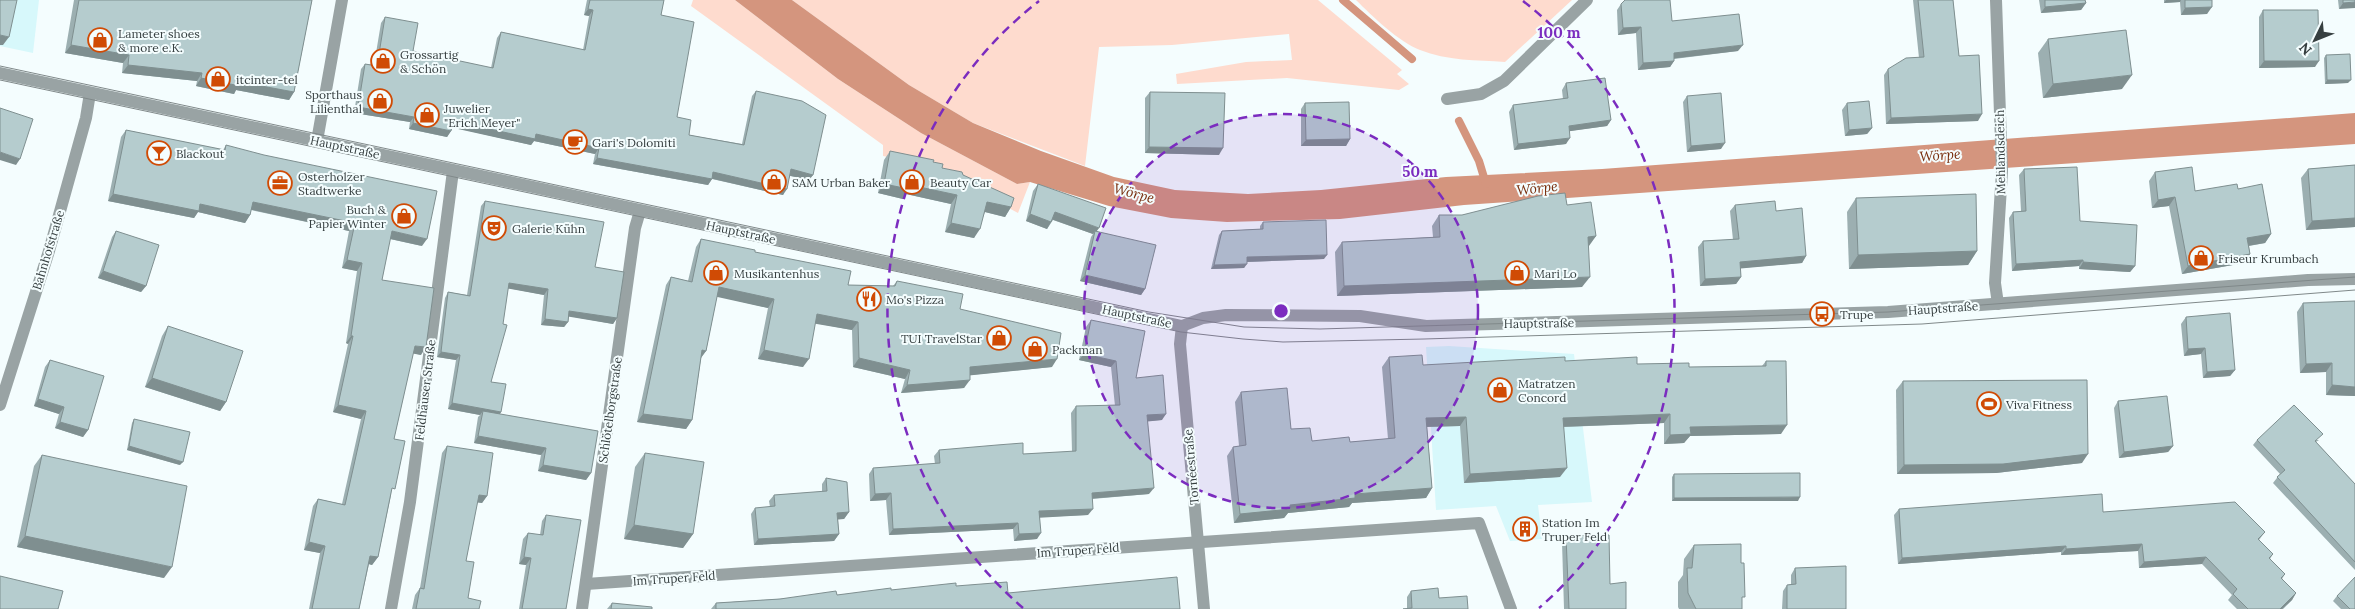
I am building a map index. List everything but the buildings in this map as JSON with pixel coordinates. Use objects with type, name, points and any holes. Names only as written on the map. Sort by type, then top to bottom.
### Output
[{"type":"street","points":[[317,141],[342,0]]},
{"type":"street","points":[[1447,99],[1481,94],[1504,82],[1587,0]]},
{"type":"street","name":"Mehlandsdeich","points":[[1996,0],[2002,170],[1995,284],[1998,304]]},
{"type":"street","name":"Hauptstraße","points":[[0,74],[1182,326],[1204,318],[1226,315],[1360,316],[1426,326],[1712,319],[1888,312],[2317,280],[2355,279]]},
{"type":"street","name":"Bahnhofstraße","points":[[0,405],[49,251],[86,118],[90,93]]},
{"type":"street","name":"Feldhäuser Straße","points":[[391,609],[410,502],[453,171]]},
{"type":"street","name":"Schlötelborgstraße","points":[[582,609],[635,228],[640,211]]},
{"type":"street","name":"Tornéestraße","points":[[1182,326],[1180,344],[1204,609]]},
{"type":"street","name":"Im Truper Feld","points":[[586,584],[1480,523],[1511,609]]},
{"type":"shaded area","points":[[0,0],[39,0],[33,53],[0,46]]},
{"type":"shaded area","points":[[693,0],[735,0],[838,79],[921,133],[1017,184],[1030,182],[1018,213],[930,166],[883,156],[883,145],[691,6]]},
{"type":"shaded area","points":[[792,0],[1318,0],[1402,70],[1397,74],[1409,84],[1399,90],[1287,78],[1177,84],[1176,74],[1246,62],[1292,60],[1289,34],[1172,45],[1099,47],[1085,166],[973,123],[909,85]]},
{"type":"shaded area","points":[[1356,0],[1572,0],[1505,62],[1451,58],[1420,50],[1395,35]]},
{"type":"shaded area","points":[[1449,346],[1574,354],[1592,502],[1538,505],[1542,539],[1510,541],[1496,506],[1436,510],[1426,347]]},
{"type":"water","name":"Wörpe","points":[[735,0],[792,0],[909,85],[973,123],[1041,151],[1114,177],[1175,190],[1248,194],[1321,190],[1446,177],[1602,169],[2355,113],[2355,144],[1464,205],[1340,219],[1227,222],[1171,218],[1109,206],[1030,182],[1017,184],[921,133],[838,79]]},
{"type":"waterway","points":[[1343,0],[1412,59]]},
{"type":"waterway","points":[[1459,121],[1479,161],[1486,184]]},
{"type":"tram line","points":[[0,66],[1149,312],[1244,327],[1320,329],[1888,312],[2355,277]]},
{"type":"tram line","points":[[0,80],[1181,332],[1243,339],[1283,342],[1424,339],[1922,324],[2355,290]]},
{"type":"place","name":"Lameter shoes & more e.K.","points":[[100,40]]},
{"type":"place","name":"Grossartig & Schön","points":[[383,61]]},
{"type":"place","name":"itcinter-tel","points":[[218,79]]},
{"type":"place","name":"Sporthaus Lilienthal","points":[[380,101]]},
{"type":"place","name":"Juwelier \"Erich Meyer\"","points":[[427,115]]},
{"type":"place","name":"Gari's Dolomiti","points":[[575,142]]},
{"type":"place","name":"Blackout","points":[[159,153]]},
{"type":"place","name":"SAM Urban Baker","points":[[774,182]]},
{"type":"place","name":"Beauty Car","points":[[912,182]]},
{"type":"place","name":"Osterholzer Stadtwerke","points":[[280,183]]},
{"type":"place","name":"Buch & Papier Winter","points":[[404,216]]},
{"type":"place","name":"Galerie Kühn","points":[[494,228]]},
{"type":"place","name":"Friseur Krumbach","points":[[2201,258]]},
{"type":"place","name":"Musikantenhus","points":[[716,273]]},
{"type":"place","name":"Mari Lo","points":[[1517,273]]},
{"type":"place","name":"Mo's Pizza","points":[[869,299]]},
{"type":"place","name":"Trupe","points":[[1822,314]]},
{"type":"place","name":"TUI TravelStar","points":[[999,338]]},
{"type":"place","name":"Packman","points":[[1035,349]]},
{"type":"place","name":"Matratzen Concord","points":[[1500,390]]},
{"type":"place","name":"Viva Fitness","points":[[1989,404]]},
{"type":"place","name":"Station Im Truper Feld","points":[[1525,529]]}]
